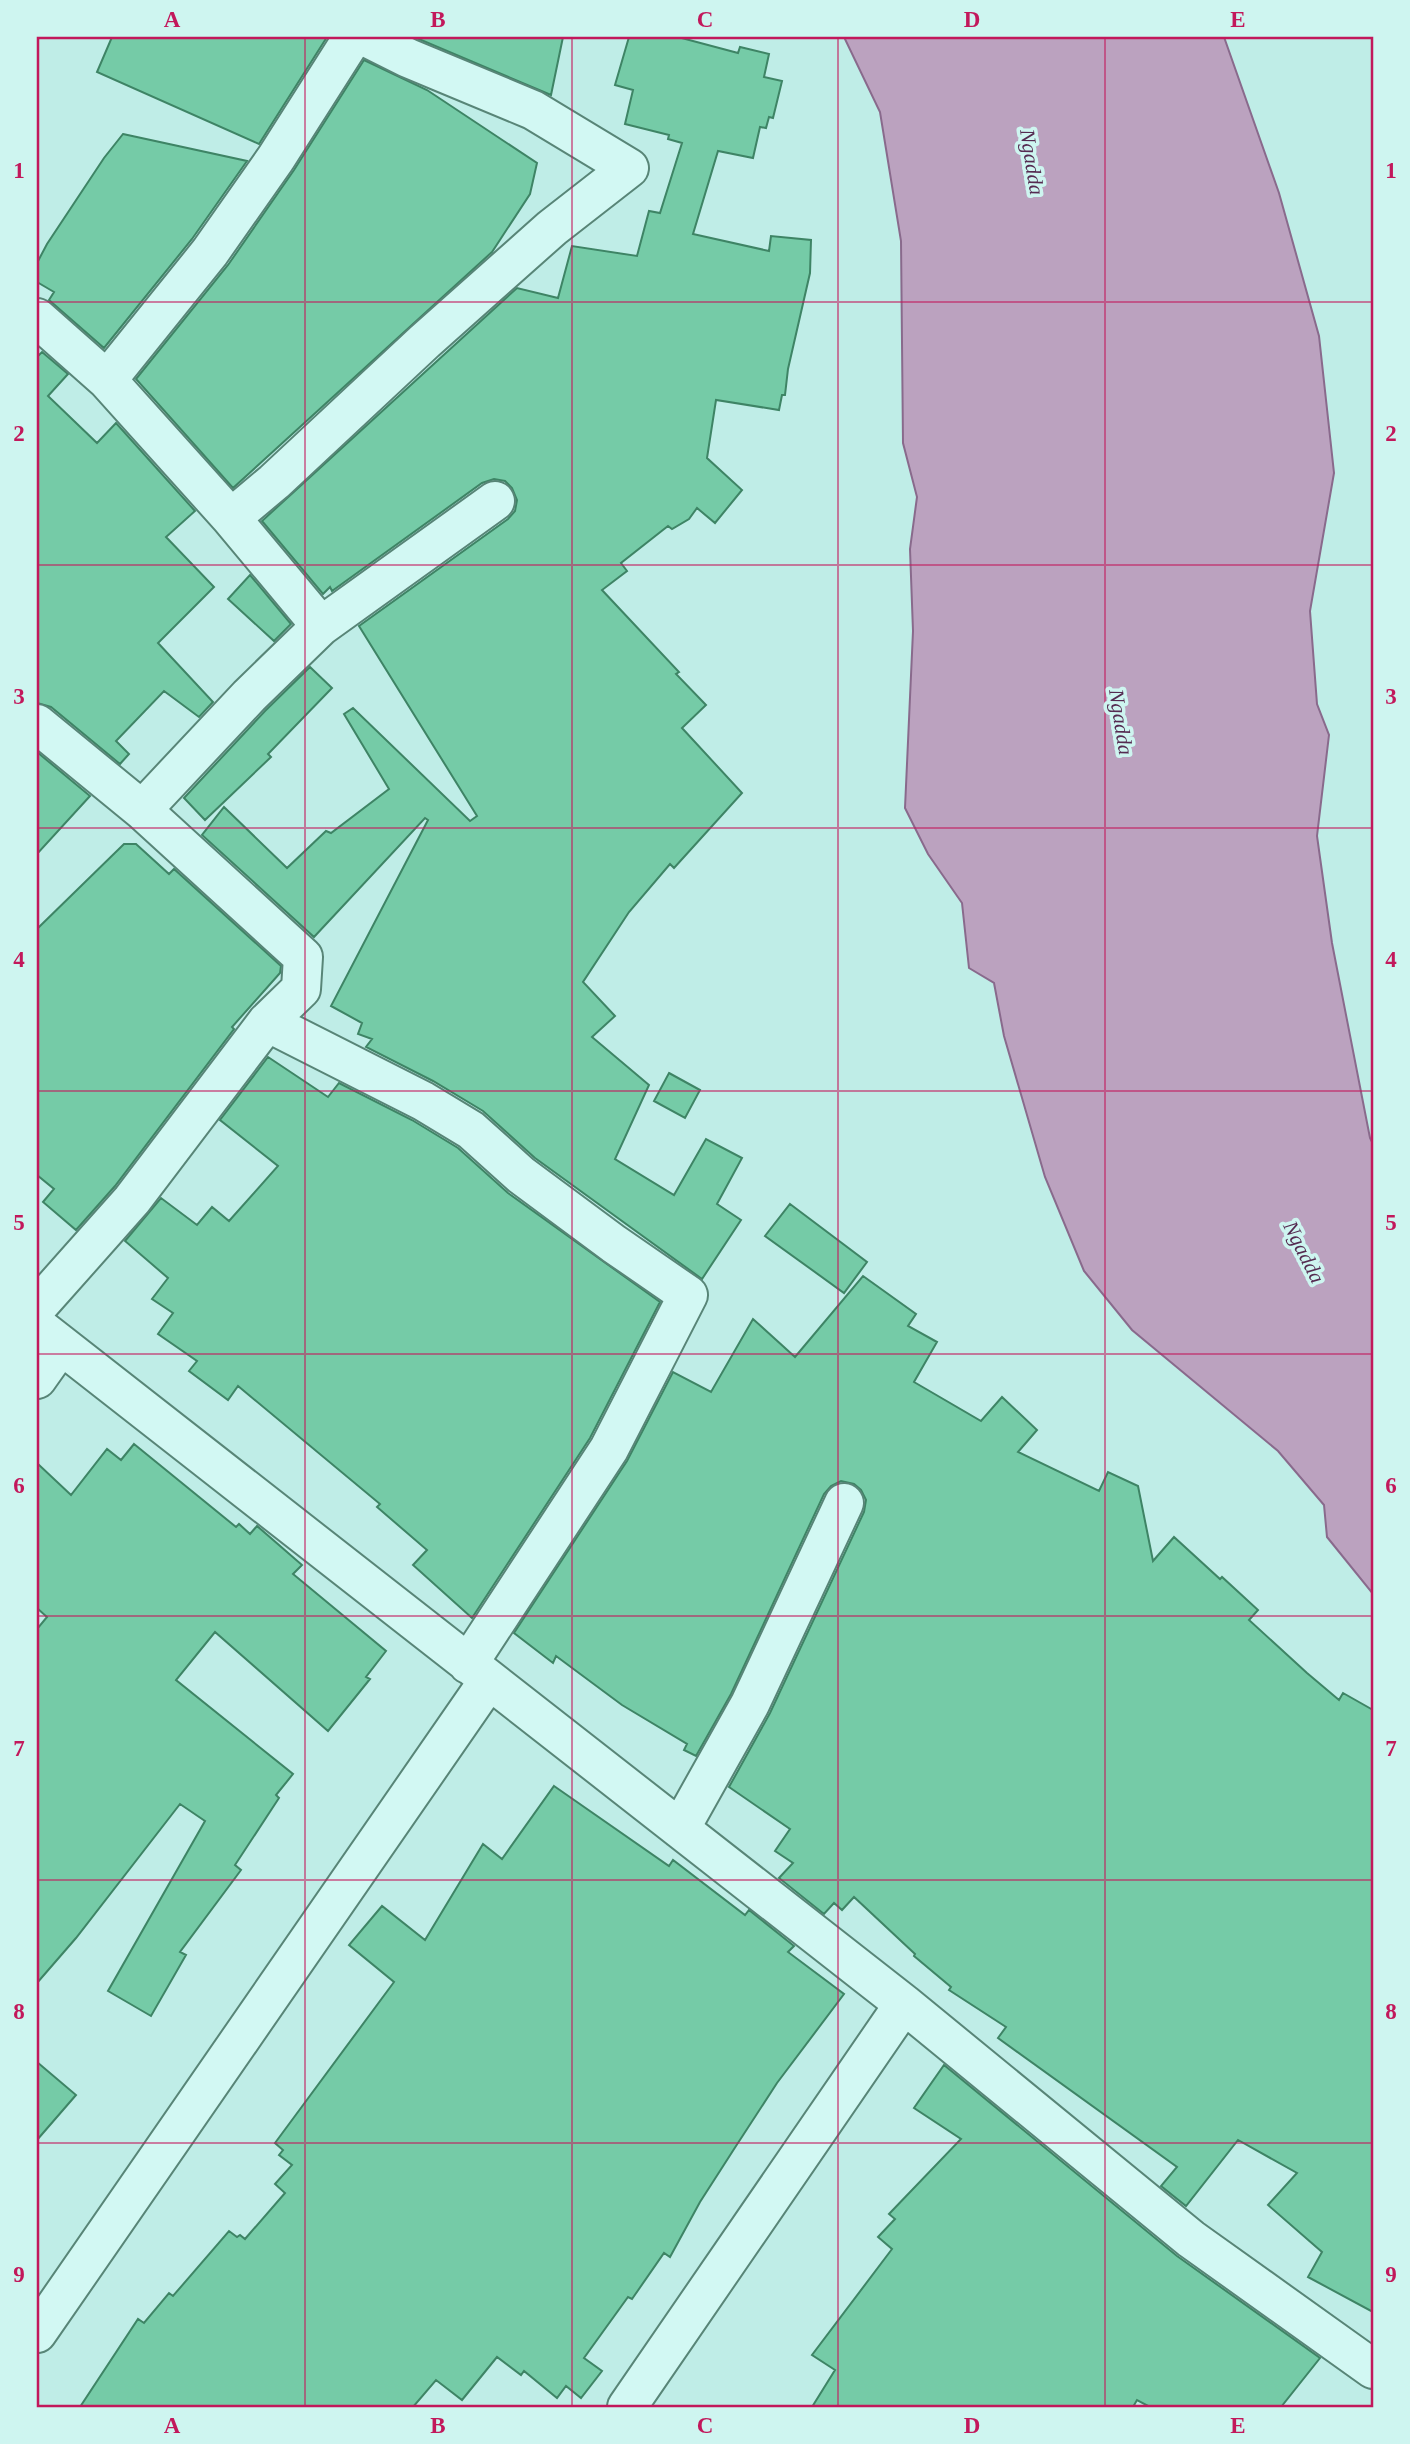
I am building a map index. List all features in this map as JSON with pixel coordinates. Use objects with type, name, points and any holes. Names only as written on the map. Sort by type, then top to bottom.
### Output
[{"type":"street","points":[[107,380],[210,252],[276,158],[353,37]]},
{"type":"street","points":[[231,518],[274,482],[425,341],[552,228],[629,168],[533,110],[408,58],[366,37]]},
{"type":"street","points":[[37,318],[107,380],[231,518],[321,626]]},
{"type":"street","points":[[142,810],[249,696],[321,626],[495,501]]},
{"type":"street","points":[[37,724],[142,810],[303,957],[301,989],[267,1022],[132,1200],[37,1307]]},
{"type":"street","points":[[37,2333],[479,1672],[609,1449],[688,1295],[521,1175],[471,1130],[423,1101],[267,1022]]},
{"type":"street","points":[[37,1379],[49,1336],[904,2004],[1191,2239],[1373,2369]]},
{"type":"street","points":[[680,1829],[750,1704],[844,1503]]},
{"type":"street","points":[[627,2407],[904,2004]]},
{"type":"water","name":"Ngadda","points":[[844,37],[1224,37],[1279,193],[1319,336],[1334,473],[1310,611],[1317,704],[1329,735],[1317,836],[1332,943],[1373,1144],[1373,1594],[1327,1537],[1324,1505],[1278,1451],[1132,1330],[1084,1271],[1045,1177],[1004,1036],[994,983],[969,968],[962,903],[928,854],[905,808],[913,631],[910,549],[917,497],[903,443],[901,241],[880,112]]},
{"type":"building","points":[[112,37],[327,37],[259,144],[97,72]]},
{"type":"building","points":[[414,37],[563,37],[551,95]]},
{"type":"building","points":[[629,37],[678,37],[738,53],[740,47],[769,54],[764,77],[782,81],[773,118],[769,117],[766,128],[760,127],[753,158],[718,151],[693,234],[769,251],[771,236],[811,240],[810,273],[788,369],[785,395],[782,395],[779,410],[716,400],[707,458],[742,490],[715,523],[697,508],[689,519],[672,529],[668,526],[621,563],[627,571],[602,590],[679,672],[676,674],[706,705],[682,728],[742,793],[674,868],[670,864],[629,912],[583,982],[615,1016],[592,1037],[649,1085],[615,1159],[674,1195],[706,1139],[742,1158],[717,1204],[741,1220],[702,1279],[535,1158],[483,1111],[433,1081],[366,1047],[372,1039],[358,1034],[362,1023],[331,1006],[428,820],[425,818],[314,937],[202,835],[224,807],[287,868],[326,831],[331,833],[389,789],[344,714],[353,708],[470,821],[477,816],[359,626],[508,519],[515,511],[517,500],[512,488],[505,481],[494,479],[482,483],[332,591],[330,587],[323,594],[262,521],[517,288],[558,298],[572,246],[637,256],[649,211],[660,213],[682,143],[668,139],[669,135],[625,124],[633,90],[615,85]]},
{"type":"building","points":[[364,60],[427,90],[537,163],[530,194],[492,252],[233,488],[136,379],[228,265],[294,170]]},
{"type":"building","points":[[123,134],[247,161],[192,239],[104,348],[49,300],[54,292],[37,282],[37,263],[104,158]]},
{"type":"building","points":[[42,352],[68,374],[48,396],[97,443],[116,423],[195,511],[166,537],[214,587],[158,643],[213,702],[199,717],[164,691],[116,741],[129,754],[120,764],[51,707],[37,703],[37,357]]},
{"type":"building","points":[[250,575],[291,624],[274,641],[228,599]]},
{"type":"building","points":[[310,667],[332,688],[268,754],[271,757],[205,820],[184,798]]},
{"type":"building","points":[[37,752],[90,796],[37,854]]},
{"type":"building","points":[[124,844],[136,844],[169,874],[174,869],[281,966],[280,973],[232,1027],[234,1029],[115,1186],[76,1230],[43,1202],[54,1189],[37,1175],[37,929]]},
{"type":"building","points":[[268,1057],[328,1097],[339,1083],[412,1120],[458,1148],[508,1193],[660,1302],[590,1438],[472,1618],[413,1565],[427,1550],[377,1507],[380,1504],[238,1386],[228,1400],[189,1371],[197,1361],[158,1334],[173,1313],[152,1299],[168,1278],[125,1241],[161,1198],[197,1225],[212,1207],[229,1221],[278,1166],[220,1120]]},
{"type":"building","points":[[669,1073],[700,1090],[685,1118],[654,1101]]},
{"type":"building","points":[[790,1204],[867,1262],[844,1293],[765,1236]]},
{"type":"building","points":[[863,1276],[916,1314],[908,1326],[937,1342],[914,1382],[981,1421],[1002,1397],[1037,1430],[1018,1452],[1099,1491],[1108,1472],[1138,1486],[1153,1561],[1174,1537],[1258,1610],[1249,1620],[1307,1673],[1339,1700],[1343,1693],[1373,1710],[1373,2312],[1308,2277],[1322,2252],[1268,2205],[1297,2173],[1238,2140],[1186,2206],[1161,2186],[1177,2167],[998,2038],[1006,2027],[949,1990],[951,1987],[914,1956],[915,1954],[854,1897],[842,1910],[834,1903],[824,1914],[779,1878],[793,1863],[775,1851],[790,1829],[729,1787],[770,1713],[864,1512],[866,1500],[854,1484],[841,1481],[831,1486],[824,1494],[731,1694],[696,1756],[684,1750],[687,1744],[622,1705],[556,1656],[553,1663],[514,1633],[627,1461],[673,1372],[711,1392],[753,1319],[795,1357]]},
{"type":"building","points":[[134,1444],[236,1527],[239,1524],[250,1534],[257,1526],[302,1565],[293,1574],[386,1651],[366,1677],[370,1679],[328,1731],[215,1632],[176,1680],[293,1774],[276,1795],[279,1798],[235,1865],[241,1870],[180,1952],[186,1955],[151,2016],[108,1991],[205,1821],[180,1804],[76,1938],[37,1983],[37,1629],[47,1617],[37,1608],[37,1463],[71,1495],[107,1449],[121,1460]]},
{"type":"building","points":[[554,1786],[669,1866],[673,1860],[745,1915],[749,1910],[794,1946],[788,1952],[844,1994],[777,2083],[700,2202],[670,2257],[664,2253],[632,2299],[628,2297],[584,2358],[602,2371],[581,2398],[566,2386],[557,2398],[524,2371],[521,2375],[497,2357],[462,2400],[436,2380],[413,2407],[80,2407],[138,2319],[144,2323],[169,2293],[173,2296],[229,2231],[245,2239],[285,2193],[275,2184],[292,2165],[279,2155],[283,2150],[275,2143],[394,1982],[349,1945],[382,1906],[425,1940],[483,1844],[502,1859]]},
{"type":"building","points":[[37,2062],[76,2095],[37,2140]]},
{"type":"building","points":[[944,2065],[1177,2256],[1320,2358],[1281,2407],[1150,2407],[1137,2400],[1133,2407],[812,2407],[835,2370],[812,2355],[892,2249],[878,2237],[895,2219],[889,2214],[961,2139],[914,2108]]}]
